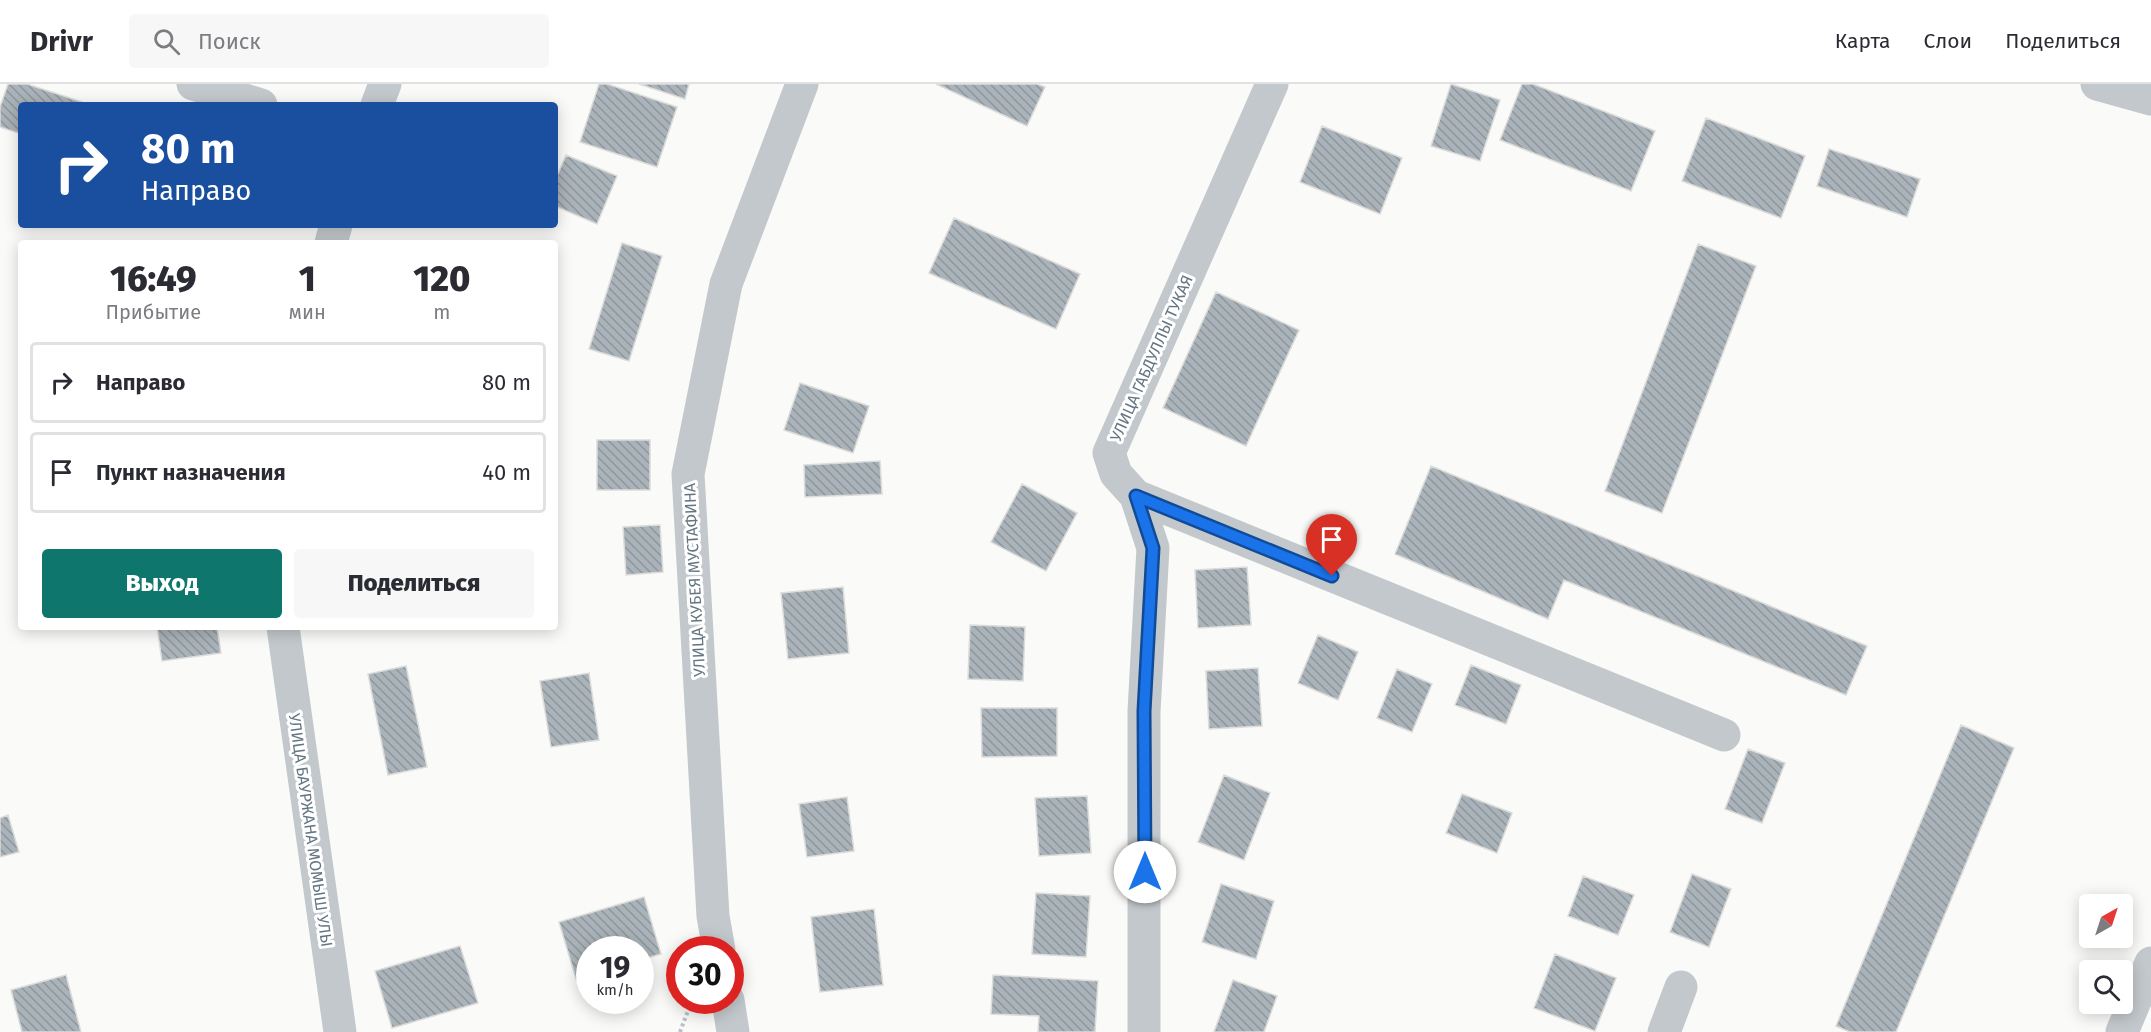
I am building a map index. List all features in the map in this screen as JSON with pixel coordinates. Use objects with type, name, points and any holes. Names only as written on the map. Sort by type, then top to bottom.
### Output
[{"type":"street","points":[[192,84],[251,102]]},
{"type":"street","points":[[378,102],[385,84]]},
{"type":"street","name":"УЛИЦА КУБЕЯ МУСТАФИНА","points":[[717,936],[713,916],[688,474],[726,284],[802,84]]},
{"type":"street","name":"УЛИЦА ГАБДУЛЛЫ ТУКАЯ","points":[[1144,1032],[1144,711],[1153,548],[1136,496],[1116,474],[1109,453],[1272,84]]},
{"type":"street","points":[[2097,84],[2146,93]]},
{"type":"street","points":[[1136,496],[1724,735]]},
{"type":"street","name":"УЛИЦА БАУРЖАНА МОМЫШ УЛЫ","points":[[283,630],[340,1032]]},
{"type":"street","points":[[2128,1027],[2151,963]]},
{"type":"street","points":[[1664,1032],[1681,987]]},
{"type":"street","points":[[730,1014],[733,1032]]},
{"type":"path","points":[[680,1032],[687,1014]]},
{"type":"building","points":[[8,84],[27,84],[82,102],[18,102],[18,133],[0,127],[0,107]]},
{"type":"building","points":[[599,84],[607,84],[677,107],[657,167],[580,142]]},
{"type":"building","points":[[639,84],[689,84],[685,99]]},
{"type":"building","points":[[936,84],[1037,84],[1045,87],[1027,126]]},
{"type":"building","points":[[1451,84],[1500,100],[1480,161],[1431,146]]},
{"type":"building","points":[[1522,84],[1533,84],[1655,131],[1631,191],[1500,140]]},
{"type":"building","points":[[1706,118],[1805,156],[1781,218],[1682,181]]},
{"type":"building","points":[[1322,126],[1402,158],[1380,214],[1300,182]]},
{"type":"building","points":[[1829,149],[1920,179],[1907,217],[1817,186]]},
{"type":"building","points":[[566,155],[617,176],[597,224],[558,207],[558,174]]},
{"type":"building","points":[[954,218],[1080,274],[1056,329],[929,273]]},
{"type":"building","points":[[622,243],[662,256],[629,361],[589,349]]},
{"type":"building","points":[[1698,244],[1756,266],[1662,513],[1605,491]]},
{"type":"building","points":[[1216,292],[1299,330],[1246,446],[1163,408]]},
{"type":"building","points":[[800,383],[869,406],[853,453],[784,430]]},
{"type":"building","points":[[597,440],[650,440],[650,490],[597,490]]},
{"type":"building","points":[[880,461],[882,494],[805,497],[804,465]]},
{"type":"building","points":[[1431,466],[1867,646],[1846,695],[1564,580],[1548,619],[1395,554]]},
{"type":"building","points":[[1022,484],[1077,513],[1046,571],[991,542]]},
{"type":"building","points":[[660,525],[663,572],[626,575],[623,527]]},
{"type":"building","points":[[1247,567],[1251,625],[1198,628],[1195,570]]},
{"type":"building","points":[[843,587],[849,653],[788,659],[781,593]]},
{"type":"building","points":[[970,625],[1025,627],[1023,681],[968,679]]},
{"type":"building","points":[[157,630],[217,630],[221,653],[162,661]]},
{"type":"building","points":[[1318,635],[1358,652],[1338,700],[1298,683]]},
{"type":"building","points":[[1471,665],[1521,685],[1506,724],[1455,705]]},
{"type":"building","points":[[406,666],[427,767],[388,775],[368,674]]},
{"type":"building","points":[[1258,668],[1262,726],[1209,729],[1206,671]]},
{"type":"building","points":[[1397,669],[1432,684],[1412,732],[1377,718]]},
{"type":"building","points":[[589,673],[599,740],[551,747],[540,681]]},
{"type":"building","points":[[981,708],[1057,708],[1057,756],[982,757]]},
{"type":"building","points":[[1961,725],[2014,748],[1896,1032],[1850,1032],[1836,1026]]},
{"type":"building","points":[[1748,749],[1785,763],[1762,823],[1725,809]]},
{"type":"building","points":[[1224,775],[1270,793],[1244,860],[1198,842]]},
{"type":"building","points":[[1462,794],[1512,813],[1497,853],[1446,833]]},
{"type":"building","points":[[1087,796],[1091,853],[1039,856],[1035,798]]},
{"type":"building","points":[[847,797],[854,851],[807,857],[799,804]]},
{"type":"building","points":[[8,815],[19,852],[0,857],[0,818]]},
{"type":"building","points":[[1692,874],[1731,889],[1709,947],[1670,932]]},
{"type":"building","points":[[1583,876],[1634,895],[1618,935],[1568,916]]},
{"type":"building","points":[[1221,884],[1274,901],[1256,959],[1202,942]]},
{"type":"building","points":[[1036,893],[1090,896],[1086,957],[1032,954]]},
{"type":"building","points":[[644,897],[661,954],[654,956],[654,936],[576,936],[576,979],[559,922]]},
{"type":"building","points":[[874,909],[883,985],[820,992],[811,917]]},
{"type":"building","points":[[460,946],[478,1003],[392,1028],[375,971]]},
{"type":"building","points":[[1555,954],[1616,978],[1595,1031],[1534,1008]]},
{"type":"building","points":[[66,975],[81,1032],[22,1032],[11,990]]},
{"type":"building","points":[[993,975],[1098,981],[1095,1032],[1038,1032],[1039,1016],[991,1014]]},
{"type":"building","points":[[1233,980],[1277,996],[1264,1032],[1214,1032]]},
{"type":"route","points":[[1145,872],[1144,711],[1153,548],[1136,496],[1332,576]]}]
